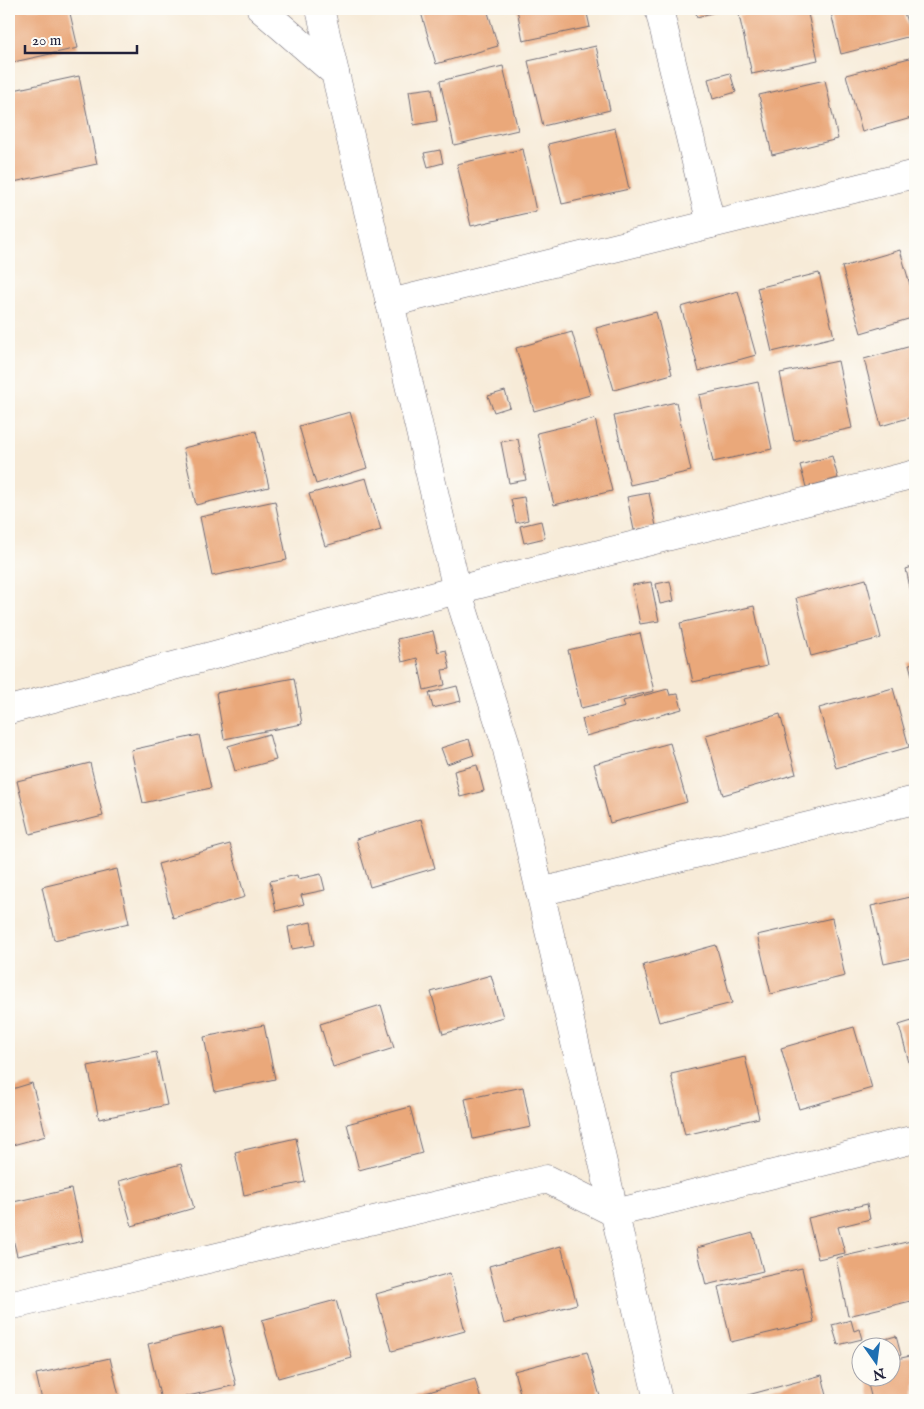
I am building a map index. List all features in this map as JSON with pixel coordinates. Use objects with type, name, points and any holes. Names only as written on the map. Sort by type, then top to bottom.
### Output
[{"type":"street","points":[[261,9],[335,73]]},
{"type":"street","points":[[320,9],[457,590],[504,741],[658,1400]]},
{"type":"street","points":[[659,9],[712,224]]},
{"type":"street","points":[[390,303],[915,174]]},
{"type":"street","points":[[9,710],[457,590],[915,474]]},
{"type":"street","points":[[540,892],[915,800]]},
{"type":"street","points":[[9,1306],[547,1179],[614,1213],[915,1139]]},
{"type":"building","points":[[9,9],[69,9],[78,48],[9,63]]},
{"type":"building","points":[[420,9],[487,9],[498,46],[436,64]]},
{"type":"building","points":[[517,9],[586,9],[590,27],[523,41]]},
{"type":"building","points":[[695,9],[726,9],[697,17]]},
{"type":"building","points":[[768,9],[807,9],[818,60],[752,74],[739,15]]},
{"type":"building","points":[[830,9],[903,9],[911,36],[841,54]]},
{"type":"building","points":[[596,46],[610,110],[543,126],[528,61]]},
{"type":"building","points":[[913,57],[915,64],[915,117],[862,132],[846,75]]},
{"type":"building","points":[[503,66],[518,130],[454,145],[440,81]]},
{"type":"building","points":[[730,73],[736,92],[713,99],[708,79]]},
{"type":"building","points":[[79,76],[97,164],[9,183],[9,91]]},
{"type":"building","points":[[825,80],[838,139],[772,155],[759,95]]},
{"type":"building","points":[[432,88],[437,121],[414,125],[409,91]]},
{"type":"building","points":[[615,128],[629,189],[562,204],[548,144]]},
{"type":"building","points":[[523,149],[536,211],[471,226],[457,164]]},
{"type":"building","points":[[440,150],[443,163],[428,167],[424,153]]},
{"type":"building","points":[[900,250],[915,302],[915,317],[861,333],[842,267]]},
{"type":"building","points":[[819,273],[834,337],[772,352],[757,288]]},
{"type":"building","points":[[738,291],[756,355],[699,371],[681,307]]},
{"type":"building","points":[[656,312],[672,374],[614,390],[596,328]]},
{"type":"building","points":[[572,332],[590,395],[534,411],[516,348]]},
{"type":"building","points":[[915,345],[915,416],[881,426],[864,359]]},
{"type":"building","points":[[838,361],[852,428],[794,441],[780,373]]},
{"type":"building","points":[[758,382],[772,449],[713,462],[699,395]]},
{"type":"building","points":[[505,391],[510,407],[494,412],[488,396]]},
{"type":"building","points":[[676,402],[691,471],[630,485],[614,416]]},
{"type":"building","points":[[350,412],[367,468],[316,484],[299,426]]},
{"type":"building","points":[[595,419],[612,491],[554,505],[537,433]]},
{"type":"building","points":[[256,431],[269,487],[196,505],[183,448]]},
{"type":"building","points":[[518,439],[526,480],[509,483],[501,442]]},
{"type":"building","points":[[832,456],[838,478],[806,487],[800,465]]},
{"type":"building","points":[[366,478],[381,530],[325,546],[309,494]]},
{"type":"building","points":[[649,493],[656,526],[634,530],[627,497]]},
{"type":"building","points":[[524,497],[528,520],[516,523],[511,499]]},
{"type":"building","points":[[275,501],[287,560],[212,576],[200,517]]},
{"type":"building","points":[[541,521],[545,538],[524,543],[520,526]]},
{"type":"building","points":[[915,566],[915,606],[914,606],[906,569]]},
{"type":"building","points":[[866,579],[881,638],[811,656],[796,598]]},
{"type":"building","points":[[670,581],[674,601],[660,604],[656,584]]},
{"type":"building","points":[[651,582],[659,621],[640,624],[632,585]]},
{"type":"building","points":[[754,606],[767,666],[693,682],[680,623]]},
{"type":"building","points":[[433,631],[438,652],[446,650],[450,669],[442,670],[445,685],[424,690],[417,658],[402,662],[397,639]]},
{"type":"building","points":[[640,633],[654,691],[581,708],[568,650]]},
{"type":"building","points":[[915,663],[915,687],[909,664]]},
{"type":"building","points":[[294,678],[302,724],[224,739],[216,693]]},
{"type":"building","points":[[457,686],[461,701],[433,708],[429,693]]},
{"type":"building","points":[[893,688],[909,747],[836,768],[819,708]]},
{"type":"building","points":[[668,689],[670,695],[678,694],[682,709],[586,736],[582,719],[625,707],[623,701]]},
{"type":"building","points":[[780,714],[796,774],[723,795],[706,735]]},
{"type":"building","points":[[269,734],[276,760],[235,771],[228,746]]},
{"type":"building","points":[[199,735],[211,788],[143,803],[131,750]]},
{"type":"building","points":[[469,739],[474,755],[447,764],[441,748]]},
{"type":"building","points":[[670,743],[687,802],[610,823],[594,764]]},
{"type":"building","points":[[90,763],[103,816],[30,834],[17,781]]},
{"type":"building","points":[[477,765],[484,791],[460,797],[454,771]]},
{"type":"building","points":[[421,819],[435,868],[370,887],[356,839]]},
{"type":"building","points":[[230,844],[245,897],[173,918],[158,864]]},
{"type":"building","points":[[117,869],[129,923],[54,940],[42,887]]},
{"type":"building","points":[[321,874],[325,890],[301,895],[304,904],[276,911],[270,881],[297,875],[298,879]]},
{"type":"building","points":[[915,896],[915,957],[884,964],[871,906]]},
{"type":"building","points":[[832,918],[845,976],[771,994],[757,935]]},
{"type":"building","points":[[311,922],[315,945],[292,949],[288,927]]},
{"type":"building","points":[[716,945],[732,1003],[659,1022],[643,965]]},
{"type":"building","points":[[491,975],[503,1017],[443,1034],[431,992]]},
{"type":"building","points":[[381,1005],[394,1048],[333,1067],[320,1024]]},
{"type":"building","points":[[915,1020],[915,1085],[899,1025]]},
{"type":"building","points":[[264,1025],[275,1079],[215,1092],[204,1037]]},
{"type":"building","points":[[854,1027],[872,1088],[799,1109],[781,1048]]},
{"type":"building","points":[[156,1052],[167,1105],[99,1119],[88,1066]]},
{"type":"building","points":[[745,1057],[759,1118],[685,1135],[671,1074]]},
{"type":"building","points":[[32,1083],[46,1136],[9,1146],[9,1090]]},
{"type":"building","points":[[523,1087],[531,1127],[473,1139],[465,1099]]},
{"type":"building","points":[[410,1107],[422,1153],[359,1170],[347,1124]]},
{"type":"building","points":[[296,1138],[305,1182],[244,1195],[235,1152]]},
{"type":"building","points":[[181,1164],[194,1208],[132,1226],[119,1181]]},
{"type":"building","points":[[71,1189],[83,1241],[17,1256],[9,1221],[9,1203]]},
{"type":"building","points":[[867,1204],[870,1219],[838,1227],[845,1253],[818,1259],[808,1218]]},
{"type":"building","points":[[753,1233],[763,1271],[706,1285],[697,1248]]},
{"type":"building","points":[[911,1241],[915,1258],[915,1300],[848,1316],[836,1258]]},
{"type":"building","points":[[561,1246],[577,1304],[504,1324],[489,1266]]},
{"type":"building","points":[[802,1268],[814,1322],[731,1342],[718,1287]]},
{"type":"building","points":[[450,1273],[465,1331],[392,1351],[376,1294]]},
{"type":"building","points":[[336,1300],[352,1358],[278,1378],[262,1320]]},
{"type":"building","points":[[851,1320],[854,1331],[859,1329],[861,1336],[852,1336],[852,1342],[838,1345],[832,1325]]},
{"type":"building","points":[[222,1326],[236,1385],[171,1400],[161,1400],[148,1344]]},
{"type":"building","points":[[587,1352],[601,1400],[522,1400],[514,1371]]},
{"type":"building","points":[[915,1355],[915,1400],[872,1400],[868,1386],[902,1386],[902,1358]]},
{"type":"building","points":[[110,1358],[120,1400],[42,1400],[36,1374]]},
{"type":"building","points":[[822,1375],[828,1400],[749,1400],[748,1395]]},
{"type":"building","points":[[475,1379],[481,1400],[400,1400]]}]
